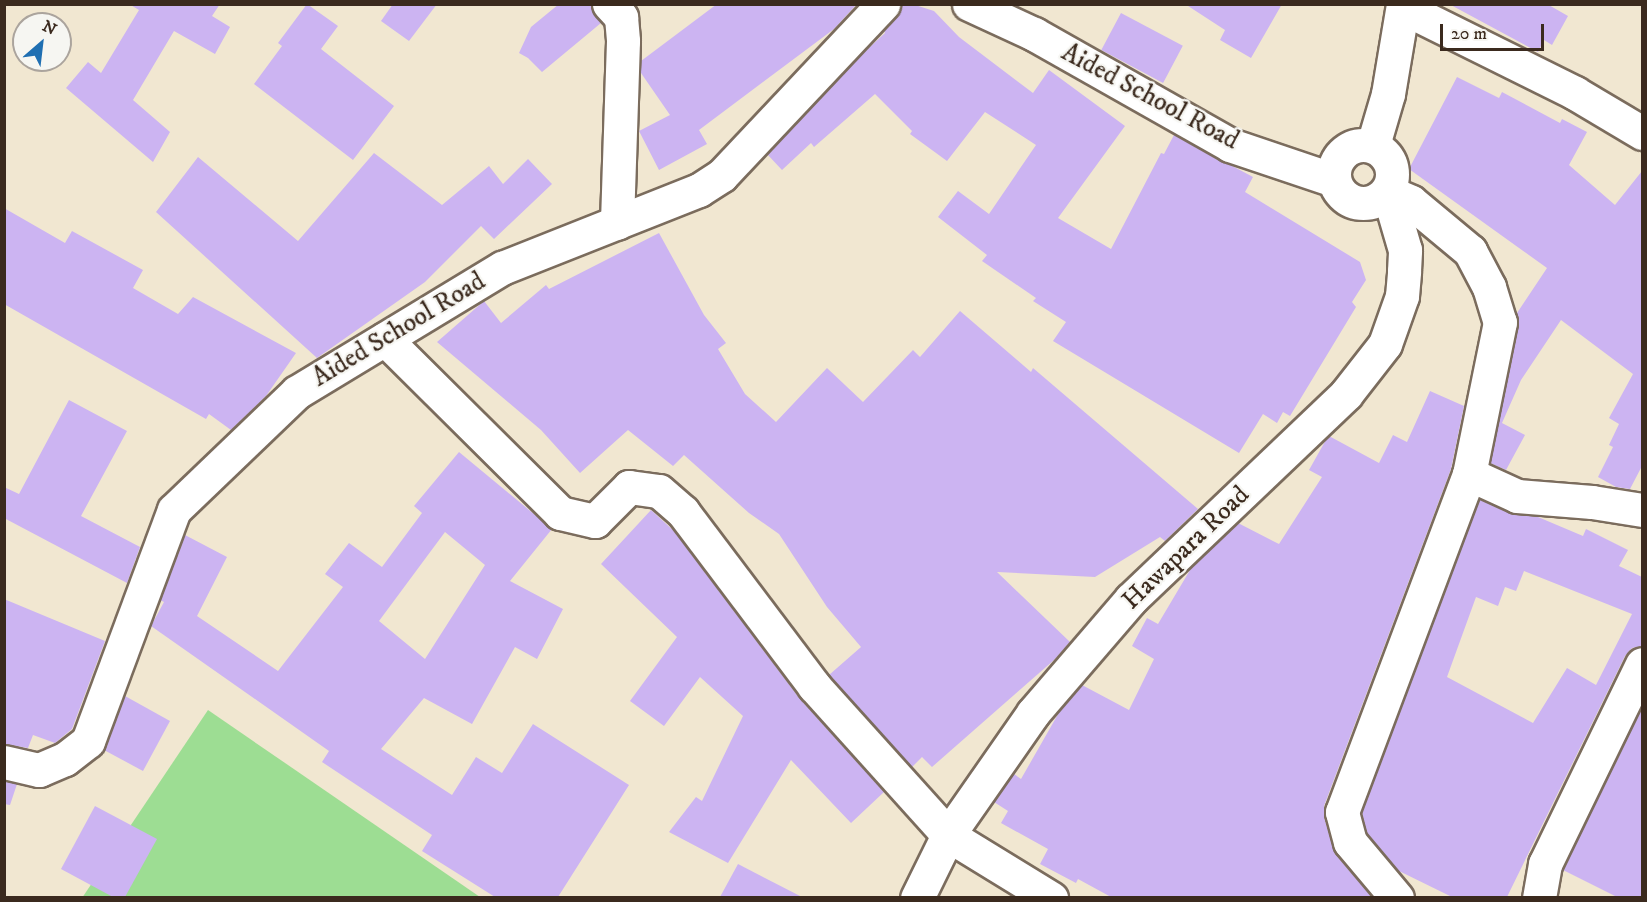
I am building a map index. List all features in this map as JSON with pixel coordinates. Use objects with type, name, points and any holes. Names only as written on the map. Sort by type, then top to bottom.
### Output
[{"type":"street","points":[[609,4],[621,17],[623,41],[617,223]]},
{"type":"street","name":"Aided School Road","points":[[4,762],[39,770],[66,759],[88,741],[174,510],[297,392],[502,268],[699,190],[722,175],[883,4]]},
{"type":"street","name":"Aided School Road","points":[[969,4],[1034,34],[1230,144],[1334,180]]},
{"type":"street","points":[[1373,145],[1388,94],[1403,6],[1575,93],[1642,133]]},
{"type":"street","points":[[1354,144],[1373,145],[1387,156],[1391,167],[1392,178],[1388,192],[1374,203],[1364,204],[1343,195],[1334,180],[1335,167],[1346,148],[1354,144]]},
{"type":"street","points":[[1388,192],[1411,202],[1470,251],[1489,287],[1500,322],[1469,474],[1342,813],[1350,842],[1397,897]]},
{"type":"street","name":"Hawapara Road","points":[[917,897],[948,835],[1033,713],[1131,599],[1346,394],[1385,344],[1402,296],[1405,250],[1388,192]]},
{"type":"street","points":[[385,339],[560,513],[595,521],[629,487],[659,491],[675,505],[814,686],[948,835],[1051,897]]},
{"type":"street","points":[[1469,474],[1517,496],[1592,502],[1642,510]]},
{"type":"street","points":[[1539,897],[1545,864],[1642,664]]},
{"type":"green space","points":[[208,710],[480,897],[82,898]]},
{"type":"building","points":[[129,4],[220,4],[212,16],[230,27],[215,54],[174,31],[133,100],[170,132],[153,162],[66,88],[88,62],[101,73],[139,10]]},
{"type":"building","points":[[307,4],[338,26],[321,49],[394,106],[353,160],[254,84],[282,46],[278,43]]},
{"type":"building","points":[[393,4],[437,4],[409,41],[381,21]]},
{"type":"building","points":[[559,4],[591,4],[595,16],[601,23],[542,72],[528,58],[519,53],[531,27]]},
{"type":"building","points":[[717,4],[857,4],[834,29],[699,130],[707,144],[659,170],[639,131],[670,115],[641,73],[641,61]]},
{"type":"building","points":[[901,4],[912,4],[934,11],[959,37],[1033,93],[1049,70],[1125,126],[1058,218],[1111,249],[1161,153],[1164,154],[1174,135],[1253,177],[1245,192],[1360,262],[1366,280],[1352,302],[1356,307],[1290,416],[1283,412],[1277,423],[1263,414],[1239,453],[1053,341],[1066,322],[1033,301],[1036,298],[982,261],[987,255],[938,217],[958,191],[989,214],[1036,145],[985,112],[947,161],[910,134],[912,131],[875,94],[814,147],[811,143],[782,170],[767,154],[858,58],[885,33],[884,31],[897,16]]},
{"type":"building","points":[[1185,4],[1282,4],[1251,58],[1220,40],[1225,30]]},
{"type":"building","points":[[1449,4],[1547,4],[1568,16],[1552,45],[1544,40],[1538,52]]},
{"type":"building","points":[[1121,13],[1183,46],[1163,83],[1101,50]]},
{"type":"building","points":[[1457,77],[1499,98],[1502,92],[1560,123],[1562,119],[1587,132],[1569,165],[1615,205],[1642,171],[1642,466],[1630,489],[1616,487],[1598,477],[1613,447],[1609,445],[1619,424],[1609,418],[1633,374],[1561,320],[1521,380],[1502,423],[1525,435],[1506,470],[1490,463],[1518,326],[1517,313],[1547,268],[1409,169]]},
{"type":"building","points":[[374,153],[442,205],[489,166],[503,184],[528,159],[552,184],[494,239],[481,226],[425,282],[317,358],[156,212],[198,157],[298,241]]},
{"type":"building","points":[[4,208],[65,243],[72,231],[143,270],[133,288],[178,314],[193,297],[296,353],[266,396],[231,430],[209,414],[206,419],[4,304]]},
{"type":"building","points":[[659,233],[704,315],[726,343],[718,349],[745,394],[776,422],[827,368],[863,402],[913,350],[920,357],[960,311],[1031,372],[1033,368],[1198,509],[1165,541],[1160,537],[1095,577],[997,572],[1070,642],[1054,660],[932,767],[922,757],[912,767],[829,675],[861,647],[827,607],[779,534],[749,513],[684,455],[673,466],[628,430],[580,473],[541,430],[437,342],[484,301],[501,323],[546,285],[549,289]]},
{"type":"building","points":[[1430,391],[1464,406],[1451,469],[1324,806],[1324,817],[1335,854],[1372,897],[1111,897],[1078,879],[1076,883],[1040,864],[1048,849],[1001,823],[1008,811],[994,802],[1014,774],[1021,779],[1061,709],[1082,685],[1129,710],[1154,659],[1132,646],[1147,618],[1158,624],[1193,565],[1238,523],[1279,544],[1322,477],[1309,470],[1327,438],[1329,436],[1379,463],[1393,435],[1407,442]]},
{"type":"building","points":[[69,400],[127,431],[81,516],[140,547],[127,583],[4,518],[4,487],[19,494]]},
{"type":"building","points":[[459,452],[552,529],[510,581],[563,609],[537,659],[515,647],[472,724],[424,698],[381,749],[452,795],[476,757],[502,773],[533,724],[629,785],[558,897],[495,897],[422,851],[432,835],[322,762],[329,751],[151,626],[164,602],[160,600],[185,535],[227,557],[197,616],[278,671],[343,587],[325,574],[349,543],[382,567],[422,513],[414,506]],"holes":[[[445,532],[485,565],[425,659],[379,621]]]},
{"type":"building","points":[[1479,499],[1510,513],[1538,517],[1583,536],[1586,529],[1628,550],[1619,566],[1642,577],[1642,646],[1632,648],[1625,656],[1507,897],[1452,897],[1399,871],[1367,833],[1362,813]],"holes":[[[1524,571],[1632,614],[1596,685],[1567,668],[1533,723],[1447,677],[1476,597],[1498,606],[1505,587],[1516,591]]]},
{"type":"building","points":[[651,510],[674,531],[800,699],[884,792],[851,823],[791,760],[728,863],[669,832],[696,797],[702,801],[743,716],[700,677],[664,726],[630,701],[677,637],[601,564]]},
{"type":"building","points":[[4,599],[105,641],[72,729],[55,743],[33,735],[28,748],[4,744]]},
{"type":"building","points":[[125,696],[170,721],[143,771],[104,750]]},
{"type":"building","points":[[1642,706],[1642,897],[1617,897],[1563,870]]},
{"type":"building","points":[[4,781],[17,784],[10,805],[4,804]]},
{"type":"building","points":[[95,806],[157,839],[125,897],[113,897],[61,869]]},
{"type":"building","points":[[738,864],[802,897],[720,897]]}]
